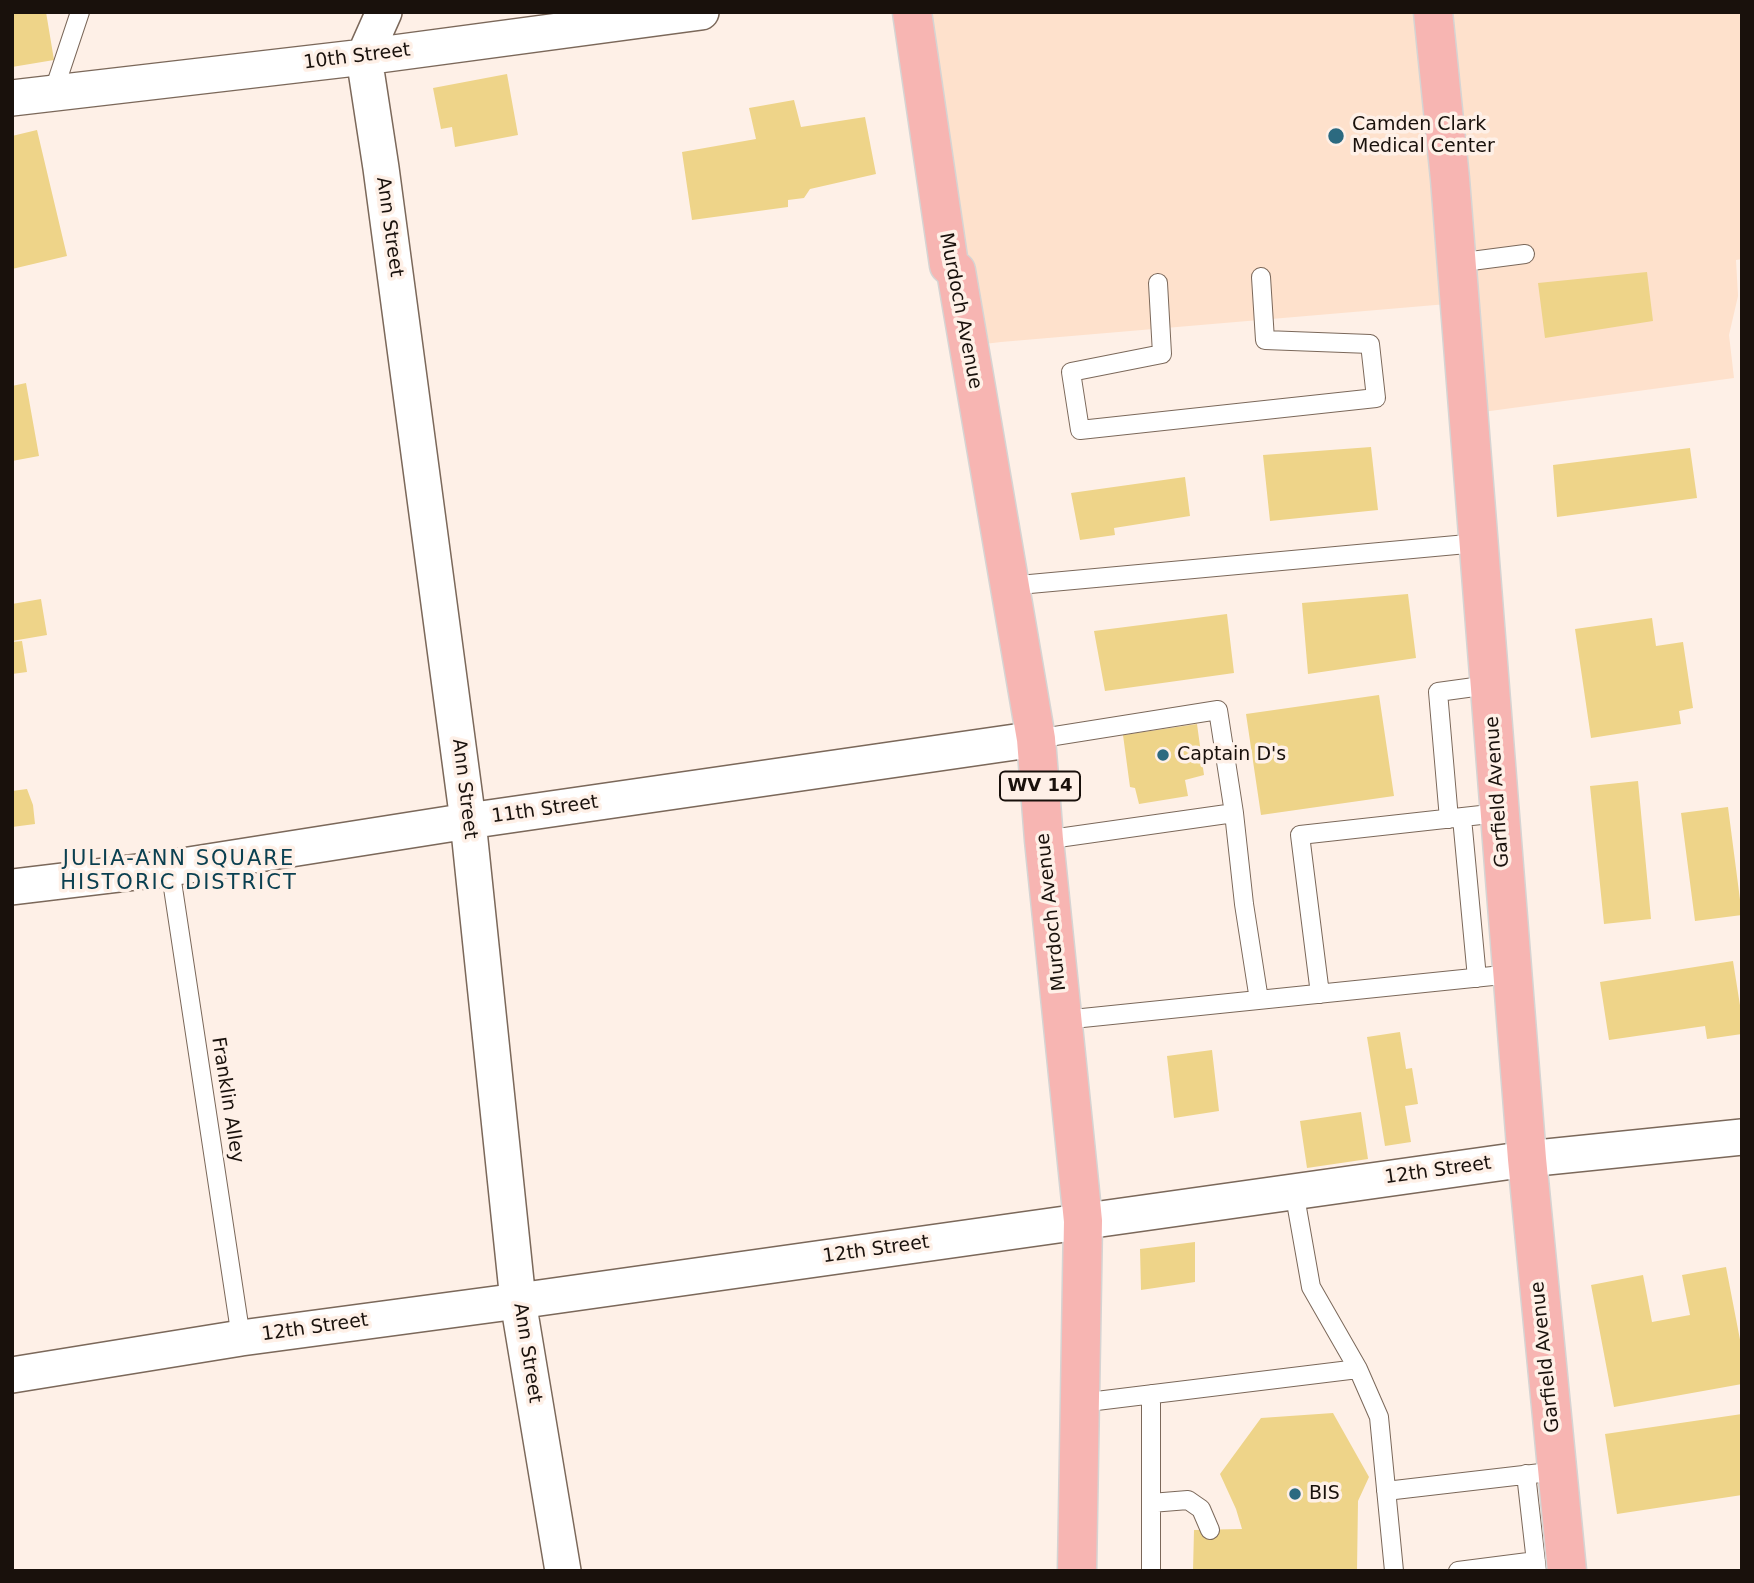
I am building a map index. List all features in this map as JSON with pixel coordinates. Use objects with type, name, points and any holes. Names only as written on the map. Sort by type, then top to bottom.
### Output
[{"type":"main road","name":"Murdoch Avenue","points":[[912,12],[949,265],[956,271],[1035,739],[1083,1221],[1077,1571]]},
{"type":"main road","name":"Garfield Avenue","points":[[1433,12],[1450,179],[1499,813],[1495,976],[1527,1159],[1547,1568]]},
{"type":"street","points":[[364,57],[384,12]]},
{"type":"street","name":"10th Street","points":[[12,98],[364,57],[701,12]]},
{"type":"street","name":"Ann Street","points":[[364,57],[382,168],[468,821],[518,1301],[563,1571]]},
{"type":"street","name":"11th Street","points":[[12,887],[170,868],[468,821],[1035,739]]},
{"type":"street","name":"12th Street","points":[[12,1375],[241,1338],[1293,1191],[1527,1159],[1742,1137]]},
{"type":"lane","points":[[53,93],[80,12]]},
{"type":"lane","points":[[1456,263],[1525,254]]},
{"type":"lane","points":[[1158,283],[1162,354],[1071,372],[1080,430],[1376,398],[1370,344],[1265,340],[1261,277]]},
{"type":"lane","points":[[1008,586],[1478,543]]},
{"type":"lane","points":[[1063,1020],[1495,976],[1455,818],[1438,692],[1489,685]]},
{"type":"lane","points":[[1035,739],[1218,710],[1259,1000]]},
{"type":"lane","points":[[1044,840],[1234,813]]},
{"type":"lane","points":[[1320,994],[1300,835],[1499,813]]},
{"type":"lane","name":"Franklin Alley","points":[[170,868],[241,1338]]},
{"type":"lane","points":[[1293,1191],[1311,1287],[1358,1369],[1379,1417],[1394,1571]]},
{"type":"lane","points":[[1080,1403],[1358,1369]]},
{"type":"lane","points":[[1151,1394],[1152,1571]]},
{"type":"lane","points":[[1386,1492],[1542,1473]]},
{"type":"lane","points":[[1151,1503],[1188,1500],[1201,1509],[1210,1530]]},
{"type":"lane","points":[[1458,1571],[1547,1568]]},
{"type":"shaded area","name":"Camden Clark Medical Center","points":[[912,12],[1742,12],[1742,259],[1736,260],[1738,296],[1729,335],[1734,378],[1468,414],[1459,303],[968,346]]},
{"type":"building","points":[[12,12],[46,12],[54,60],[12,67]]},
{"type":"building","points":[[507,74],[518,135],[455,147],[452,127],[441,129],[433,88]]},
{"type":"building","points":[[794,100],[801,127],[865,117],[876,174],[810,189],[804,198],[788,200],[788,207],[692,220],[682,152],[756,139],[749,108]]},
{"type":"building","points":[[37,130],[67,256],[12,269],[12,136]]},
{"type":"building","points":[[1647,272],[1653,321],[1545,338],[1538,283]]},
{"type":"building","points":[[26,383],[39,456],[12,461],[12,386]]},
{"type":"building","points":[[1371,447],[1378,510],[1270,521],[1263,455]]},
{"type":"building","points":[[1690,448],[1697,498],[1557,517],[1553,465]]},
{"type":"building","points":[[1185,477],[1190,516],[1114,528],[1115,535],[1080,540],[1071,493]]},
{"type":"building","points":[[1408,594],[1416,658],[1308,674],[1302,603]]},
{"type":"building","points":[[41,599],[47,635],[12,641],[12,604]]},
{"type":"building","points":[[1227,614],[1234,673],[1105,691],[1094,631]]},
{"type":"building","points":[[1652,618],[1656,646],[1683,642],[1693,708],[1679,711],[1681,724],[1591,738],[1575,629]]},
{"type":"building","points":[[22,641],[27,672],[12,674],[12,642]]},
{"type":"building","points":[[1379,695],[1394,796],[1261,815],[1246,714]]},
{"type":"building","name":"Captain D's","points":[[1197,724],[1204,775],[1185,780],[1188,796],[1139,804],[1135,788],[1130,787],[1123,735]]},
{"type":"building","points":[[1638,781],[1651,919],[1604,924],[1590,786]]},
{"type":"building","points":[[27,789],[33,805],[35,824],[12,827],[12,791]]},
{"type":"building","points":[[1728,807],[1742,915],[1695,921],[1681,813]]},
{"type":"building","points":[[1733,961],[1742,1034],[1707,1039],[1705,1026],[1609,1040],[1600,982]]},
{"type":"building","points":[[1400,1032],[1406,1069],[1412,1068],[1418,1104],[1405,1106],[1411,1142],[1385,1146],[1367,1037]]},
{"type":"building","points":[[1212,1050],[1219,1111],[1174,1118],[1167,1056]]},
{"type":"building","points":[[1361,1112],[1368,1159],[1307,1168],[1300,1121]]},
{"type":"building","points":[[1195,1242],[1195,1282],[1141,1290],[1140,1249]]},
{"type":"building","points":[[1726,1267],[1742,1350],[1742,1384],[1614,1407],[1591,1285],[1643,1275],[1652,1322],[1690,1315],[1682,1275]]},
{"type":"building","name":"BIS","points":[[1333,1413],[1369,1477],[1358,1501],[1357,1571],[1193,1571],[1194,1530],[1242,1529],[1220,1474],[1261,1418]]},
{"type":"building","points":[[1742,1414],[1742,1495],[1617,1514],[1605,1434]]},
{"type":"place","name":"Camden Clark Medical Center","points":[[1336,136]]},
{"type":"place","name":"Captain D's","points":[[1163,755]]},
{"type":"place","name":"BIS","points":[[1295,1494]]},
{"type":"district","name":"JULIA-ANN SQUARE HISTORIC DISTRICT","points":[[179,872]]}]
